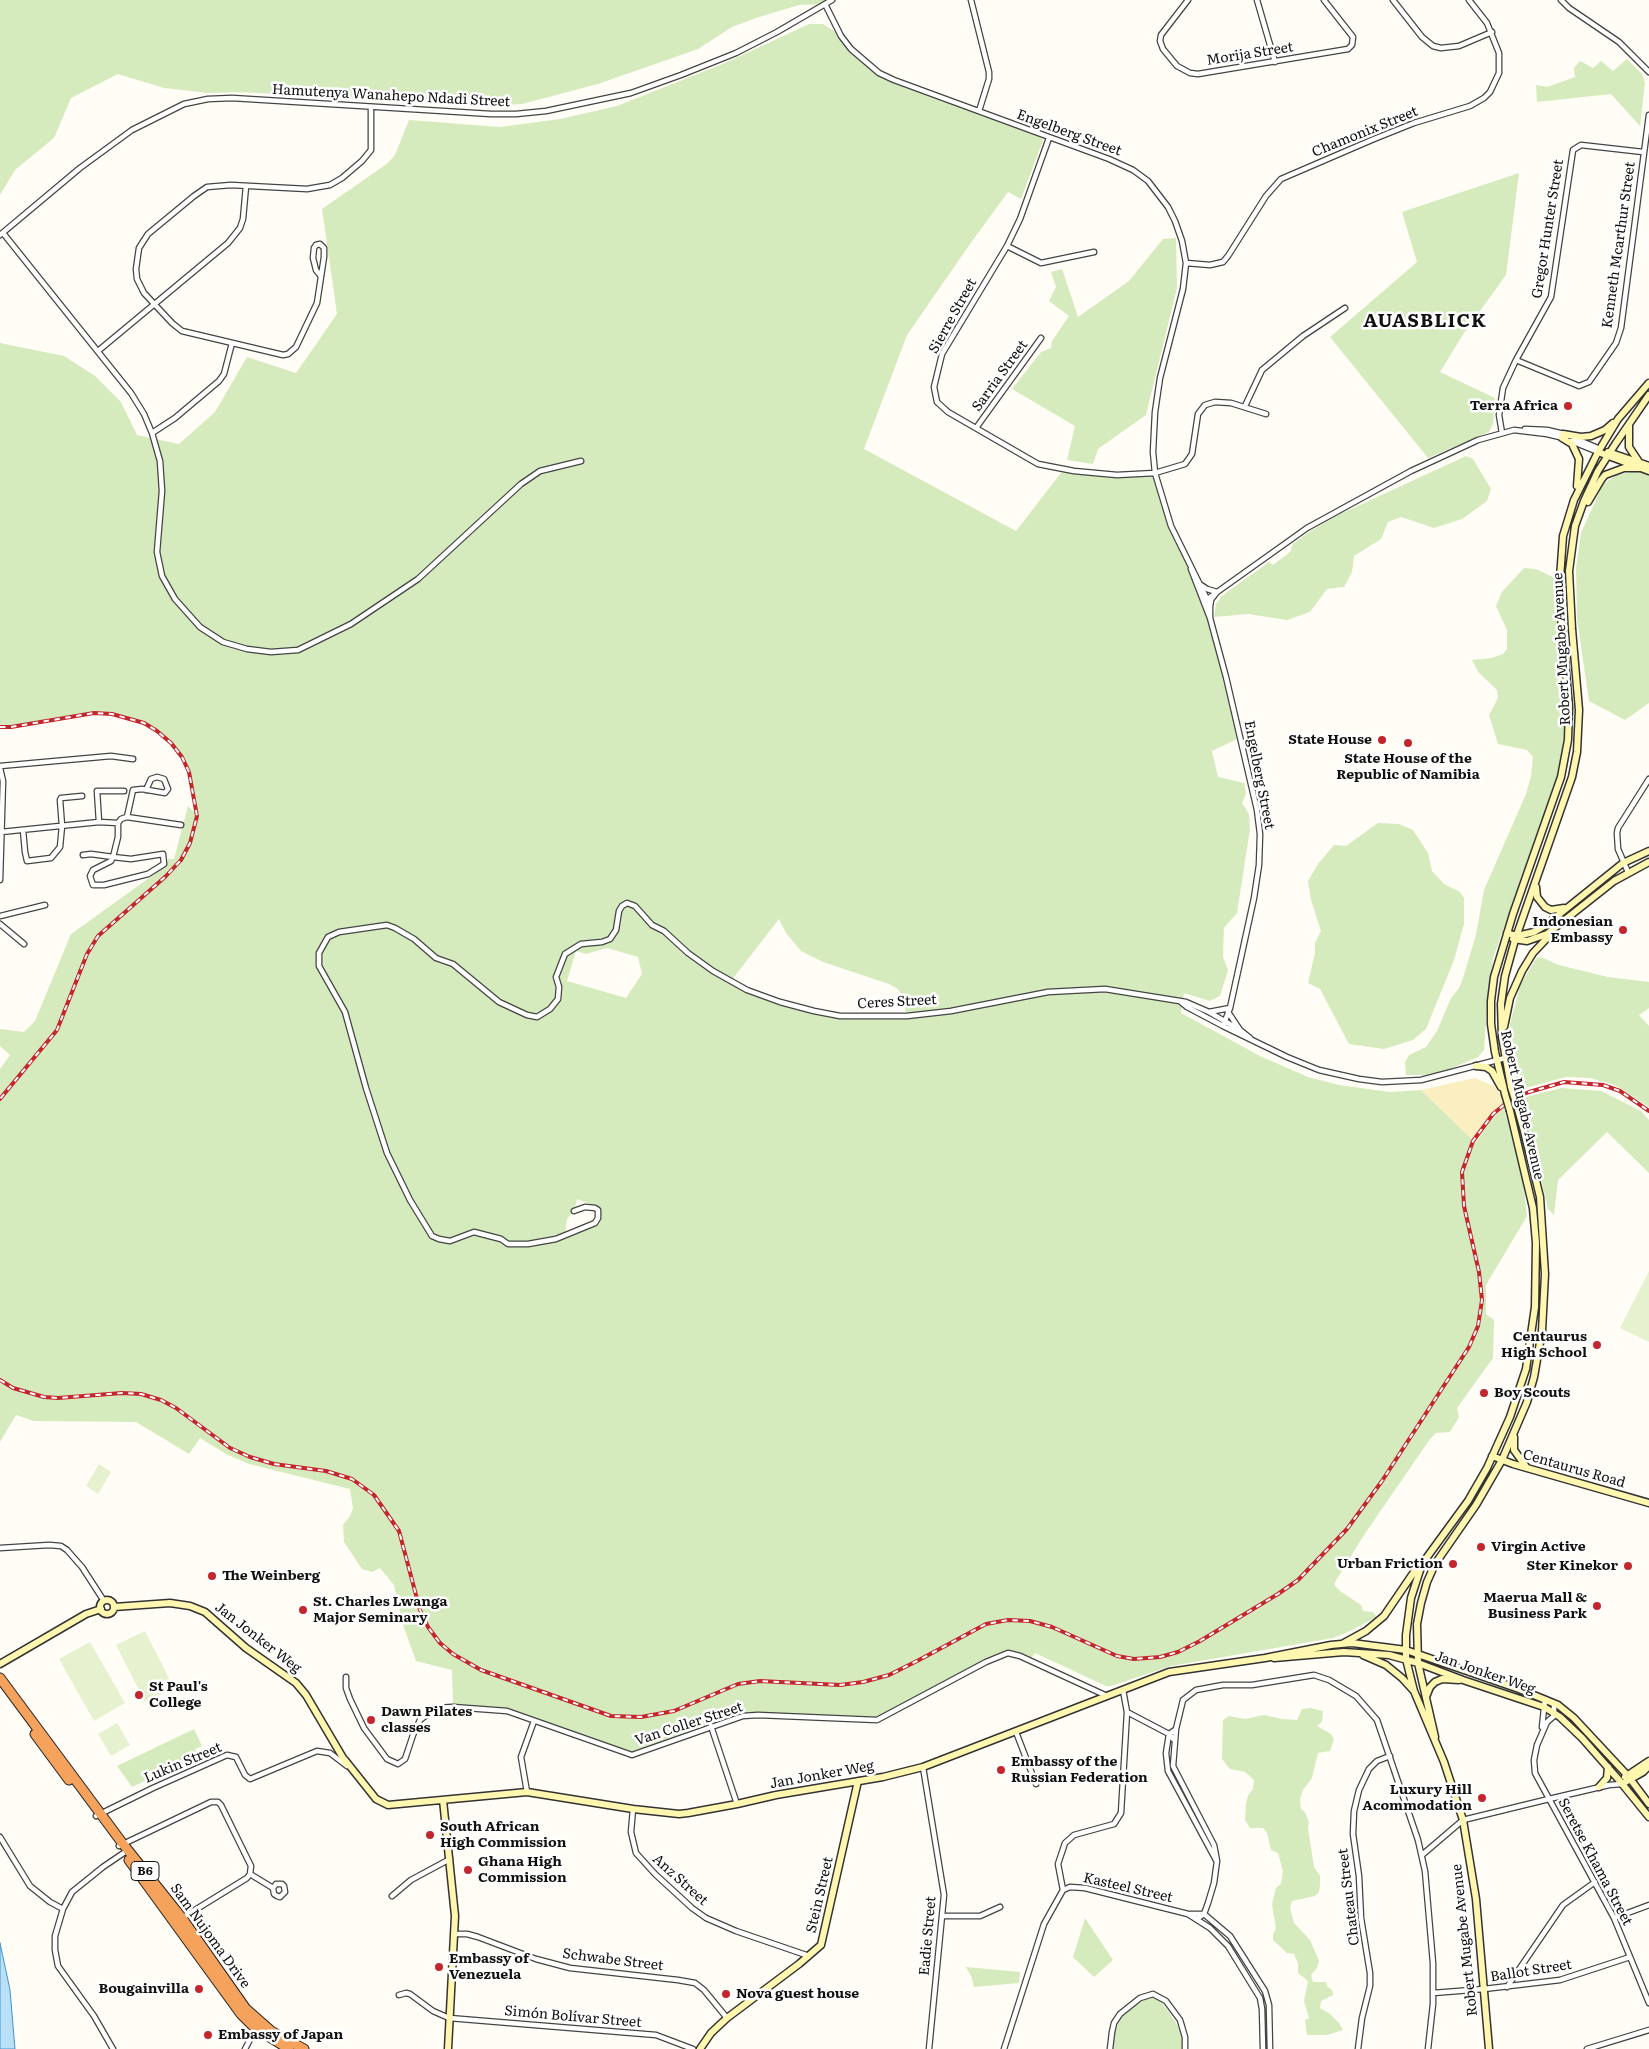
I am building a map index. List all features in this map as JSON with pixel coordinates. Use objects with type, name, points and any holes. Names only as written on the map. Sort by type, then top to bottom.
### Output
[{"type":"highway","name":"Sam Nujoma Drive","points":[[0,1678],[98,1815]]},
{"type":"highway","name":"Sam Nujoma Drive","points":[[0,1686],[178,1920],[241,2014],[288,2049]]},
{"type":"highway","name":"Sam Nujoma Drive","points":[[257,2025],[304,2049]]},
{"type":"main road","name":"Robert Mugabe Avenue","points":[[1489,2049],[1476,1900],[1463,1820],[1436,1743],[1414,1691],[1406,1659],[1407,1617],[1422,1564],[1468,1501],[1492,1456],[1510,1417],[1526,1369],[1533,1330],[1537,1268],[1533,1208],[1492,1039],[1491,1001],[1494,977],[1566,756],[1569,707],[1561,622],[1559,569],[1563,536],[1574,500],[1599,451],[1618,419],[1649,383]]},
{"type":"main road","name":"Robert Mugabe Avenue","points":[[1436,1743],[1418,1663],[1417,1624],[1421,1603],[1430,1574],[1476,1505],[1502,1460],[1514,1434],[1527,1402],[1534,1377],[1544,1312],[1546,1274],[1540,1197],[1505,1058],[1502,1037],[1502,991],[1516,938],[1572,777],[1577,752],[1579,710],[1569,571],[1575,526],[1591,486],[1608,454],[1649,395]]},
{"type":"main road","points":[[1563,436],[1591,436],[1606,430],[1618,419]]},
{"type":"main road","points":[[1628,424],[1631,453],[1640,465],[1649,471]]},
{"type":"main road","points":[[1563,436],[1572,444],[1579,459],[1579,477],[1574,500]]},
{"type":"main road","points":[[1599,451],[1640,465],[1649,466]]},
{"type":"main road","points":[[1575,526],[1590,497],[1605,475],[1624,468],[1640,465]]},
{"type":"main road","points":[[1516,938],[1534,932],[1623,863],[1649,851]]},
{"type":"main road","points":[[1502,1037],[1510,998],[1522,971],[1540,944],[1628,872],[1649,862]]},
{"type":"main road","points":[[1537,881],[1537,897],[1545,907],[1551,910],[1560,910],[1569,906]]},
{"type":"main road","points":[[1507,936],[1527,941],[1536,939],[1566,921]]},
{"type":"main road","points":[[1476,1066],[1492,1071],[1505,1093]]},
{"type":"main road","points":[[1514,1434],[1514,1450],[1527,1468]]},
{"type":"main road","name":"Centaurus Road","points":[[1492,1456],[1649,1503]]},
{"type":"main road","points":[[1343,1644],[1366,1631],[1384,1616],[1414,1572],[1422,1564]]},
{"type":"main road","points":[[101,1609],[101,1604],[104,1601],[111,1601],[114,1607]]},
{"type":"main road","name":"Jan Jonker Weg","points":[[0,1664],[86,1614],[101,1609],[105,1613],[109,1613],[114,1607],[170,1603],[190,1606],[205,1612],[246,1648],[296,1683],[306,1695],[349,1768],[379,1801],[388,1805],[527,1792],[633,1809],[678,1814],[858,1781],[923,1767],[1170,1672],[1343,1644],[1380,1645],[1417,1653],[1554,1703],[1574,1718],[1630,1778],[1649,1804]]},
{"type":"main road","points":[[1344,1652],[1368,1657],[1386,1665],[1414,1691]]},
{"type":"main road","name":"Jan Jonker Weg","points":[[1265,1658],[1344,1652],[1379,1654],[1406,1659],[1544,1707],[1554,1712],[1582,1738],[1608,1766],[1649,1817]]},
{"type":"main road","points":[[1426,1697],[1430,1687],[1435,1682],[1442,1679],[1463,1680]]},
{"type":"main road","name":"Jan Jonker Weg","points":[[345,1760],[371,1792]]},
{"type":"main road","points":[[1630,1778],[1649,1761]]},
{"type":"main road","points":[[1598,1787],[1607,1778],[1608,1766]]},
{"type":"main road","points":[[1621,1782],[1649,1766]]},
{"type":"main road","name":"Stein Street","points":[[700,2049],[711,2033],[727,2018],[821,1945],[858,1781]]},
{"type":"main road","points":[[443,1800],[450,1859],[455,1934],[448,2049]]},
{"type":"street","name":"Hamutenya Wanahepo Ndadi Street","points":[[1,234],[80,168],[132,130],[184,104],[208,99],[232,98],[516,114],[595,101],[647,87],[736,53],[832,0]]},
{"type":"street","points":[[971,0],[989,72],[989,79],[979,111]]},
{"type":"street","name":"Morija Street","points":[[1188,0],[1161,35],[1160,41],[1163,49],[1177,66],[1190,73],[1198,74],[1348,49],[1352,45],[1353,37],[1324,0]]},
{"type":"street","points":[[1257,0],[1275,62]]},
{"type":"street","points":[[1393,0],[1422,37],[1433,46],[1450,48],[1459,46],[1492,32]]},
{"type":"street","name":"Chamonix Street","points":[[1186,263],[1210,265],[1223,262],[1266,196],[1281,180],[1374,139],[1414,123],[1470,106],[1484,98],[1496,82],[1500,63],[1499,54],[1492,32],[1469,0]]},
{"type":"street","points":[[1560,0],[1619,42],[1649,72]]},
{"type":"street","name":"Engelberg Street","points":[[825,4],[850,49],[879,73],[1109,159],[1133,170],[1160,195],[1175,220],[1182,241],[1186,263],[1183,289],[1156,398],[1152,452],[1155,473],[1170,526],[1210,608],[1210,618]]},
{"type":"street","points":[[320,275],[316,270],[313,258],[314,248],[320,244],[324,248],[324,257],[317,303],[296,348],[288,354],[277,354],[182,331],[172,324],[144,293],[138,280],[138,254],[142,241],[194,196],[207,188],[246,186],[319,188],[330,185],[342,178],[362,161],[371,150],[371,107]]},
{"type":"street","name":"Kenneth Mcarthur Street","points":[[1516,360],[1580,386],[1589,382],[1616,344],[1621,328],[1649,115]]},
{"type":"street","name":"Sierre Street","points":[[1049,138],[1020,219],[1007,246],[942,354],[934,387],[937,402],[941,407],[1038,464],[1074,471],[1116,475],[1155,473],[1178,467],[1189,460],[1192,454],[1198,414],[1205,405],[1223,402],[1245,406]]},
{"type":"street","name":"Gregor Hunter Street","points":[[1502,433],[1499,404],[1504,388],[1516,360],[1551,297],[1573,150],[1581,144],[1644,152]]},
{"type":"street","points":[[98,351],[228,243],[243,220],[246,186]]},
{"type":"street","points":[[1,234],[98,351],[131,393],[144,414],[160,461],[162,490],[157,552],[162,576],[175,599],[200,627],[223,642],[247,649],[271,652],[298,650],[351,624],[418,579],[521,484],[540,471],[581,461]]},
{"type":"street","points":[[1007,246],[1041,263],[1094,252]]},
{"type":"street","points":[[1266,414],[1245,406],[1262,370],[1303,336],[1345,308]]},
{"type":"street","name":"Sarria Street","points":[[976,428],[1041,338]]},
{"type":"street","points":[[152,433],[175,418],[219,380],[224,374],[232,343]]},
{"type":"street","points":[[1205,601],[1307,528],[1340,508],[1478,440],[1514,430],[1563,436],[1599,451]]},
{"type":"street","name":"Engelberg Street","points":[[1190,567],[1199,582],[1210,618],[1249,773],[1260,834],[1259,865],[1254,898],[1229,1010],[1224,1024]]},
{"type":"street","points":[[1199,582],[1204,588],[1217,592]]},
{"type":"street","points":[[1210,608],[1211,600],[1217,592]]},
{"type":"street","points":[[0,880],[3,781],[0,767],[111,756],[133,759]]},
{"type":"street","points":[[127,817],[131,792],[135,789],[165,794],[168,789],[164,780],[157,777],[151,779],[146,790]]},
{"type":"street","points":[[1628,872],[1623,863],[1616,839],[1618,828],[1649,778]]},
{"type":"street","points":[[99,822],[97,792],[124,791]]},
{"type":"street","points":[[23,830],[26,859],[29,862],[45,860],[54,856],[60,847],[62,826],[60,800],[62,798],[82,796]]},
{"type":"street","points":[[83,855],[114,856],[131,860],[163,854],[164,864],[148,874],[93,886],[90,876],[92,872],[111,861],[114,856],[118,837],[118,823],[121,819],[127,817],[180,825]]},
{"type":"street","points":[[2,832],[99,822],[118,823]]},
{"type":"street","name":"Ceres Street","points":[[574,1211],[585,1207],[595,1208],[598,1210],[598,1218],[595,1223],[560,1237],[528,1244],[508,1244],[501,1239],[474,1232],[450,1241],[432,1236],[410,1200],[387,1153],[366,1088],[345,1012],[318,962],[320,950],[332,934],[387,925],[410,936],[436,958],[453,964],[499,1002],[527,1016],[537,1017],[550,1009],[558,1000],[559,987],[556,977],[565,954],[581,944],[602,942],[610,938],[616,930],[619,911],[625,903],[635,906],[652,925],[664,931],[697,960],[747,990],[780,1002],[840,1016],[907,1016],[951,1011],[1048,992],[1105,989],[1142,993],[1186,1002],[1209,1012],[1224,1024],[1240,1030],[1250,1038]]},
{"type":"street","points":[[0,916],[45,906]]},
{"type":"street","points":[[0,924],[24,944]]},
{"type":"street","name":"Ceres Street","points":[[1181,1002],[1187,1007],[1224,1024],[1286,1057],[1319,1070],[1370,1081],[1421,1080],[1505,1058]]},
{"type":"street","points":[[1209,1012],[1229,1010],[1240,1030]]},
{"type":"street","points":[[0,1548],[61,1546],[68,1550],[76,1560],[104,1601]]},
{"type":"street","name":"Van Coller Street","points":[[346,1677],[346,1688],[364,1728],[387,1759],[398,1764],[405,1759],[420,1720],[436,1708],[453,1707],[507,1712],[632,1755],[711,1726],[738,1718],[758,1715],[878,1720],[986,1662],[1008,1653],[1020,1656],[1107,1696]]},
{"type":"street","points":[[1197,1919],[1204,1914],[1214,1883],[1216,1861],[1214,1845],[1174,1770],[1172,1760],[1183,1700],[1196,1690],[1223,1685],[1252,1685],[1314,1675],[1329,1680],[1348,1691],[1365,1705],[1377,1720],[1422,1855],[1430,1919],[1433,1993],[1428,2049]]},
{"type":"street","points":[[1004,2049],[1044,1924],[1063,1890],[1058,1864],[1068,1840],[1074,1836],[1110,1826],[1119,1819],[1122,1809],[1127,1712],[1123,1690]]},
{"type":"street","name":"Seretse Khama Street","points":[[1546,1699],[1542,1731],[1534,1760],[1535,1773],[1614,1918],[1649,2004]]},
{"type":"street","points":[[1554,1703],[1554,1712]]},
{"type":"street","points":[[1127,1712],[1168,1734],[1175,1740]]},
{"type":"street","name":"Seretse Khama Street","points":[[1542,1731],[1548,1720],[1554,1716],[1554,1712]]},
{"type":"street","points":[[527,1792],[521,1757],[534,1721]]},
{"type":"street","points":[[711,1726],[737,1804]]},
{"type":"street","points":[[1168,1734],[1176,1730]]},
{"type":"street","points":[[1016,1732],[1036,1784]]},
{"type":"street","points":[[1168,1734],[1166,1753],[1168,1771],[1216,1861]]},
{"type":"street","name":"Lukin Street","points":[[98,1815],[227,1755],[236,1757],[245,1775],[250,1779],[254,1779],[317,1751],[330,1753],[349,1768]]},
{"type":"street","name":"Chateau Street","points":[[1358,2049],[1370,1980],[1353,1834],[1354,1812],[1358,1790],[1369,1769],[1377,1761],[1390,1756]]},
{"type":"street","name":"Eadie Street","points":[[923,1767],[943,1886],[942,1916],[929,2049]]},
{"type":"street","points":[[1422,1855],[1463,1820],[1621,1782]]},
{"type":"street","points":[[113,2049],[94,2016],[58,1966],[54,1950],[56,1936],[62,1909],[69,1897],[123,1848],[214,1801],[221,1805],[251,1866],[250,1874]]},
{"type":"street","name":"Anz Street","points":[[633,1809],[632,1832],[636,1853],[655,1874],[692,1908],[706,1918],[736,1931],[809,1956]]},
{"type":"street","points":[[0,1837],[30,1886],[44,1898],[62,1909]]},
{"type":"street","points":[[392,1896],[411,1880],[450,1859]]},
{"type":"street","points":[[250,1874],[273,1888]]},
{"type":"street","points":[[178,1920],[250,1874]]},
{"type":"street","points":[[1508,1987],[1563,1905],[1595,1882]]},
{"type":"street","name":"Kasteel Street","points":[[1063,1890],[1070,1887],[1084,1888],[1188,1914],[1204,1914]]},
{"type":"street","points":[[1614,1918],[1649,1905]]},
{"type":"street","points":[[942,1916],[980,1916],[1000,1906]]},
{"type":"street","name":"Kasteel Street","points":[[1188,1914],[1197,1919],[1228,1946],[1260,1998],[1262,2005],[1263,2049]]},
{"type":"street","points":[[1204,1914],[1230,1936],[1267,1995],[1270,2049]]},
{"type":"street","name":"Schwabe Street","points":[[455,1934],[467,1934],[478,1937],[536,1959],[570,1968],[695,1983],[704,1990],[727,2018]]},
{"type":"street","name":"Ballot Street","points":[[1433,1993],[1508,1987],[1568,1978],[1630,1957]]},
{"type":"street","points":[[400,1995],[410,1994],[433,2011],[449,2018]]},
{"type":"street","points":[[1110,2049],[1114,2023],[1120,2014],[1140,1998],[1147,1994],[1154,1994],[1166,2001],[1180,2020],[1185,2037],[1185,2049]]},
{"type":"street","name":"Simón Bolívar Street","points":[[449,2018],[656,2035],[693,2049]]},
{"type":"street","points":[[245,2049],[257,2025]]},
{"type":"street","points":[[1587,2049],[1649,2030]]},
{"type":"green space","points":[[0,0],[832,0],[825,4],[799,5],[756,18],[732,27],[698,49],[598,84],[522,104],[487,106],[240,92],[208,93],[164,88],[118,74],[71,98],[54,138],[15,170],[0,195]]},
{"type":"green space","points":[[809,24],[823,24],[841,36],[851,49],[879,73],[1036,133],[1043,140],[1021,199],[1008,192],[907,335],[864,449],[1016,531],[1064,469],[1117,475],[1155,473],[1164,508],[1210,618],[1239,738],[1212,751],[1218,777],[1244,783],[1246,794],[1242,803],[1249,814],[1250,829],[1237,913],[1224,928],[1223,957],[1228,970],[1220,996],[1210,1001],[1184,993],[1181,1013],[1260,1056],[1308,1077],[1339,1085],[1390,1092],[1421,1090],[1476,1143],[1490,1121],[1504,1107],[1523,1182],[1527,1216],[1486,1285],[1486,1314],[1494,1320],[1493,1358],[1457,1408],[1459,1417],[1450,1432],[1436,1433],[1430,1439],[1364,1535],[1335,1582],[1335,1586],[1361,1605],[1363,1611],[1373,1612],[1377,1617],[1333,1638],[1171,1666],[1111,1686],[1106,1686],[1035,1653],[1030,1660],[1005,1654],[877,1720],[743,1716],[632,1755],[507,1711],[453,1707],[452,1670],[416,1661],[403,1625],[394,1585],[380,1568],[372,1572],[362,1569],[344,1542],[343,1525],[353,1508],[350,1489],[249,1464],[226,1454],[200,1438],[189,1454],[136,1422],[34,1421],[16,1415],[0,1442],[0,1069],[10,1055],[0,1046],[0,1029],[24,1032],[35,1021],[71,934],[166,866],[168,859],[174,859],[188,806],[197,815],[189,772],[182,757],[171,743],[144,723],[112,714],[94,713],[11,727],[0,727],[0,343],[64,356],[95,376],[121,402],[137,435],[179,444],[215,412],[247,357],[296,373],[337,314],[322,209],[388,163],[395,155],[409,120],[500,127],[560,119],[617,106],[725,63]],"holes":[[[779,919],[786,933],[801,951],[823,962],[889,984],[898,989],[902,996],[907,1016],[840,1016],[780,1002],[731,981]],[[607,948],[638,957],[642,974],[626,998],[567,981],[576,951],[586,954]],[[577,1199],[598,1207],[601,1215],[596,1225],[592,1224],[565,1235],[567,1219],[574,1211]]]},
{"type":"green space","points":[[1627,59],[1642,74],[1645,82],[1640,126],[1611,94],[1537,102],[1536,85],[1547,87],[1575,77],[1574,68],[1580,61],[1593,68],[1601,61],[1613,71]]},
{"type":"green space","points":[[1519,173],[1506,275],[1464,333],[1440,372],[1495,398],[1493,424],[1489,432],[1428,458],[1330,337],[1417,262],[1402,212]]},
{"type":"green space","points":[[1176,238],[1177,288],[1146,415],[1098,449],[1093,464],[1067,460],[1075,426],[1012,389],[1041,352],[1051,348],[1052,341],[1069,316],[1049,301],[1056,287],[1051,272],[1062,269],[1078,317],[1129,281],[1163,239]]},
{"type":"green space","points":[[1466,456],[1473,459],[1491,489],[1487,501],[1462,519],[1434,528],[1401,517],[1388,522],[1381,539],[1354,556],[1352,572],[1344,587],[1327,589],[1310,612],[1287,620],[1248,614],[1214,617],[1216,604],[1223,595],[1269,562],[1273,565],[1290,552],[1293,544],[1309,532],[1336,516]]},
{"type":"green space","points":[[1640,470],[1649,474],[1649,703],[1625,720],[1589,701],[1577,619],[1576,568],[1581,533],[1603,484],[1617,475]]},
{"type":"green space","points":[[1524,568],[1536,569],[1555,578],[1564,705],[1564,739],[1561,762],[1555,784],[1493,958],[1484,1050],[1478,1057],[1445,1071],[1424,1075],[1406,1075],[1405,1062],[1409,1055],[1426,1047],[1437,1031],[1451,998],[1459,988],[1476,935],[1484,890],[1526,794],[1531,776],[1533,757],[1527,750],[1498,744],[1489,715],[1498,698],[1497,690],[1479,673],[1472,660],[1492,658],[1503,654],[1507,649],[1507,630],[1496,606],[1502,592]]},
{"type":"green space","points":[[1378,823],[1399,824],[1413,830],[1428,853],[1432,871],[1444,884],[1460,892],[1464,898],[1464,924],[1454,960],[1426,1029],[1413,1040],[1384,1049],[1349,1044],[1320,989],[1308,983],[1315,953],[1315,943],[1321,931],[1311,900],[1308,881],[1318,864],[1334,845],[1346,846]]},
{"type":"green space","points":[[1541,957],[1559,965],[1608,977],[1649,982],[1649,1008],[1639,1015],[1649,1026],[1649,1107],[1615,1085],[1590,1078],[1566,1077],[1518,1090],[1511,1053],[1510,1024],[1520,986],[1536,959]]},
{"type":"green space","points":[[1561,1088],[1601,1091],[1641,1111],[1649,1120],[1649,1173],[1607,1132],[1558,1180],[1554,1215],[1548,1209],[1522,1098]]},
{"type":"green space","points":[[1649,1271],[1649,1342],[1620,1328]]},
{"type":"green space","points":[[99,1464],[111,1472],[98,1494],[86,1486]]},
{"type":"green space","points":[[145,1631],[174,1688],[145,1702],[116,1645]]},
{"type":"green space","points":[[90,1642],[125,1703],[94,1721],[59,1659]]},
{"type":"green space","points":[[1311,1708],[1323,1711],[1322,1722],[1317,1726],[1331,1734],[1334,1739],[1330,1751],[1318,1753],[1312,1778],[1303,1790],[1300,1799],[1301,1809],[1305,1812],[1309,1822],[1308,1828],[1314,1867],[1320,1876],[1320,1885],[1319,1892],[1315,1896],[1292,1901],[1290,1908],[1294,1923],[1310,1940],[1319,1961],[1317,1968],[1311,1975],[1313,1982],[1326,1982],[1327,1986],[1332,1990],[1333,1995],[1321,2001],[1320,2008],[1330,2014],[1343,2030],[1327,2035],[1307,2035],[1305,2020],[1309,2018],[1304,2001],[1308,1981],[1298,1973],[1298,1963],[1294,1954],[1287,1953],[1273,1940],[1273,1934],[1276,1929],[1272,1904],[1276,1888],[1281,1884],[1283,1871],[1278,1853],[1271,1850],[1267,1833],[1263,1828],[1250,1828],[1245,1820],[1246,1804],[1248,1796],[1253,1789],[1254,1780],[1245,1772],[1230,1769],[1222,1759],[1223,1720],[1229,1716],[1245,1719],[1264,1715],[1297,1720],[1302,1709]]},
{"type":"green space","points":[[117,1723],[130,1745],[111,1756],[98,1734]]},
{"type":"green space","points":[[194,1729],[202,1746],[195,1749],[198,1756],[132,1787],[117,1766]]},
{"type":"green space","points":[[1085,1918],[1113,1960],[1094,1977],[1073,1957]]},
{"type":"green space","points":[[966,1967],[1020,1972],[1019,1983],[974,1987]]},
{"type":"green space","points":[[1147,1998],[1155,1998],[1169,2012],[1182,2033],[1182,2049],[1113,2049],[1115,2032],[1119,2021],[1125,2013]]},
{"type":"sand","points":[[1475,1078],[1494,1086],[1501,1094],[1504,1107],[1490,1121],[1476,1143],[1421,1090]]},
{"type":"water","points":[[0,1943],[10,1990],[15,2049],[0,2049]]},
{"type":"railway","points":[[0,727],[11,727],[94,713],[112,714],[144,723],[171,743],[182,757],[189,772],[197,816],[190,843],[181,860],[165,877],[98,936],[87,954],[57,1030],[0,1099]]},
{"type":"railway","points":[[0,1380],[13,1388],[44,1397],[58,1398],[122,1393],[141,1394],[161,1400],[176,1408],[230,1448],[250,1457],[274,1464],[326,1471],[352,1479],[374,1495],[399,1531],[420,1610],[428,1627],[440,1643],[453,1654],[481,1670],[611,1716],[641,1717],[674,1711],[738,1684],[760,1681],[840,1685],[863,1682],[889,1675],[986,1624],[1008,1620],[1030,1621],[1052,1627],[1117,1656],[1134,1659],[1160,1657],[1178,1652],[1200,1641],[1298,1580],[1347,1529],[1382,1481],[1469,1347],[1478,1326],[1482,1300],[1479,1272],[1464,1206],[1462,1172],[1473,1141],[1493,1114],[1510,1100],[1529,1092],[1564,1082],[1603,1085],[1620,1091],[1649,1111]]},
{"type":"place","name":"Terra Africa","points":[[1568,406]]},
{"type":"place","name":"State House","points":[[1382,740]]},
{"type":"place","name":"State House of the Republic of Namibia","points":[[1408,743]]},
{"type":"place","name":"Indonesian Embassy","points":[[1623,930]]},
{"type":"place","name":"Centaurus High School","points":[[1597,1345]]},
{"type":"place","name":"Boy Scouts","points":[[1484,1393]]},
{"type":"place","name":"Virgin Active","points":[[1481,1547]]},
{"type":"place","name":"Urban Friction","points":[[1453,1564]]},
{"type":"place","name":"Ster Kinekor","points":[[1628,1566]]},
{"type":"place","name":"The Weinberg","points":[[212,1576]]},
{"type":"place","name":"Maerua Mall & Business Park","points":[[1597,1606]]},
{"type":"place","name":"St. Charles Lwanga Major Seminary","points":[[303,1610]]},
{"type":"place","name":"St Paul's College","points":[[139,1695]]},
{"type":"place","name":"Dawn Pilates classes","points":[[371,1720]]},
{"type":"place","name":"Embassy of the Russian Federation","points":[[1001,1770]]},
{"type":"place","name":"Luxury Hill Acommodation","points":[[1482,1798]]},
{"type":"place","name":"South African High Commission","points":[[430,1835]]},
{"type":"place","name":"Ghana High Commission","points":[[468,1870]]},
{"type":"place","name":"Embassy of Venezuela","points":[[439,1967]]},
{"type":"place","name":"Bougainvilla","points":[[199,1989]]},
{"type":"place","name":"Nova guest house","points":[[726,1994]]},
{"type":"place","name":"Embassy of Japan","points":[[208,2035]]},
{"type":"district","name":"AUASBLICK","points":[[1425,321]]}]
